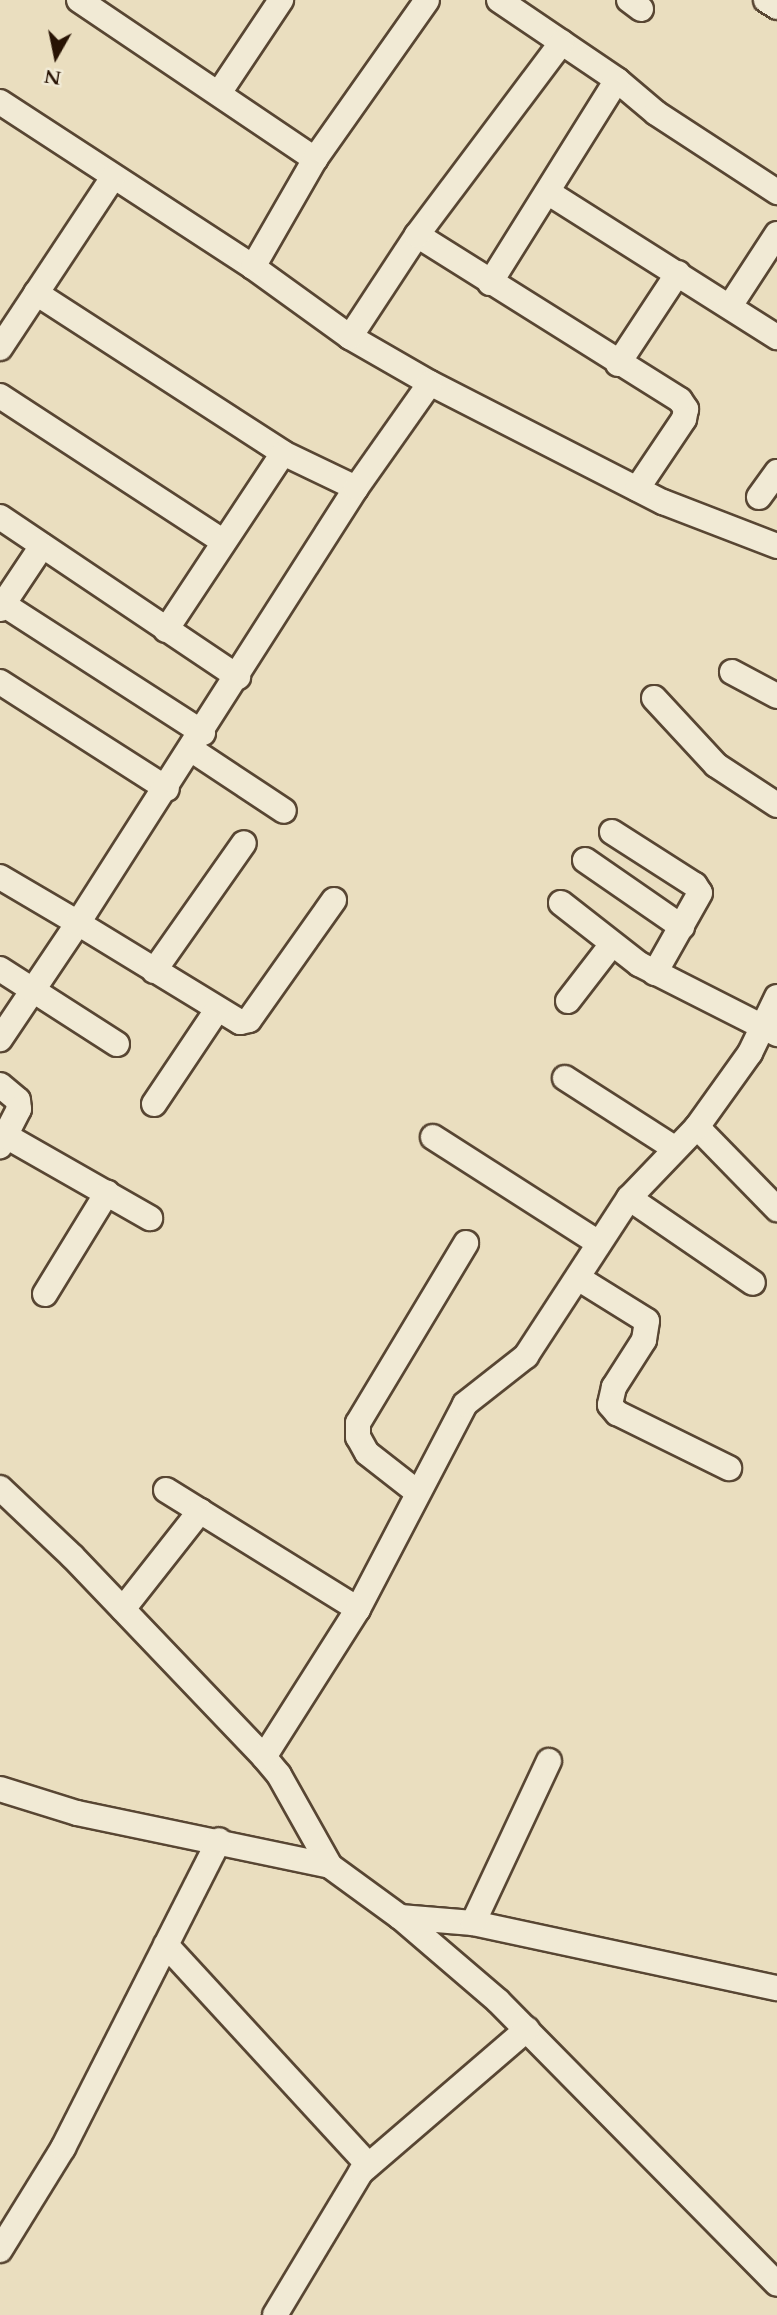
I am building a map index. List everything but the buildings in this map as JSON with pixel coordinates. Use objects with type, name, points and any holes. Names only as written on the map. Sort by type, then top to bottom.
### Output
[{"type":"street","points":[[79,0],[315,159]]},
{"type":"street","points":[[219,93],[281,0]]},
{"type":"street","points":[[253,267],[315,159],[427,0]]},
{"type":"street","points":[[499,0],[617,80],[656,113],[777,192]]},
{"type":"street","points":[[766,0],[777,6]]},
{"type":"street","points":[[350,337],[416,235],[562,42]]},
{"type":"street","points":[[490,283],[617,80]]},
{"type":"street","points":[[0,102],[253,267],[350,337],[430,383],[637,489],[777,546]]},
{"type":"street","points":[[0,348],[113,177]]},
{"type":"street","points":[[549,192],[777,337]]},
{"type":"street","points":[[730,306],[777,234]]},
{"type":"street","points":[[416,235],[618,364],[680,400],[686,409],[637,489]]},
{"type":"street","points":[[618,364],[678,273]]},
{"type":"street","points":[[36,293],[283,453],[356,488]]},
{"type":"street","points":[[0,1039],[167,789],[356,488],[430,383]]},
{"type":"street","points":[[0,396],[224,542]]},
{"type":"street","points":[[166,630],[283,453]]},
{"type":"street","points":[[759,497],[777,472]]},
{"type":"street","points":[[0,517],[238,677]]},
{"type":"street","points":[[42,546],[2,606],[197,742],[284,811]]},
{"type":"street","points":[[732,672],[777,696]]},
{"type":"street","points":[[0,682],[167,789]]},
{"type":"street","points":[[654,698],[716,765],[777,805]]},
{"type":"street","points":[[611,832],[695,885],[700,893],[655,972]]},
{"type":"street","points":[[154,971],[244,843]]},
{"type":"street","points":[[585,860],[682,928]]},
{"type":"street","points":[[0,877],[240,1022],[248,1020],[334,900]]},
{"type":"street","points":[[561,903],[612,944],[655,972],[771,1029]]},
{"type":"street","points":[[568,1001],[612,944]]},
{"type":"street","points":[[0,969],[117,1044]]},
{"type":"street","points":[[264,1756],[358,1609],[465,1404],[526,1356],[629,1198],[697,1127],[771,1029],[777,998]]},
{"type":"street","points":[[154,1104],[217,1010]]},
{"type":"street","points":[[565,1077],[674,1148]]},
{"type":"street","points":[[0,1085],[18,1100],[17,1117],[3,1141],[150,1218]]},
{"type":"street","points":[[697,1127],[777,1209]]},
{"type":"street","points":[[433,1137],[599,1243]]},
{"type":"street","points":[[45,1294],[107,1194]]},
{"type":"street","points":[[629,1198],[753,1283]]},
{"type":"street","points":[[417,1492],[367,1453],[358,1437],[358,1423],[365,1404],[466,1243]]},
{"type":"street","points":[[578,1278],[647,1321],[644,1340],[614,1387],[610,1405],[617,1413],[729,1468]]},
{"type":"street","points":[[0,1488],[264,1756],[330,1866]]},
{"type":"street","points":[[166,1490],[358,1609]]},
{"type":"street","points":[[122,1609],[200,1511]]},
{"type":"street","points":[[473,1923],[548,1761]]},
{"type":"street","points":[[0,1790],[77,1813],[219,1840],[330,1866],[400,1917],[527,2029],[777,2284]]},
{"type":"street","points":[[0,2250],[63,2148],[219,1840]]},
{"type":"street","points":[[400,1917],[473,1923],[777,1988]]},
{"type":"street","points":[[166,1945],[368,2165]]},
{"type":"street","points":[[275,2315],[350,2187],[368,2165],[527,2029]]}]
